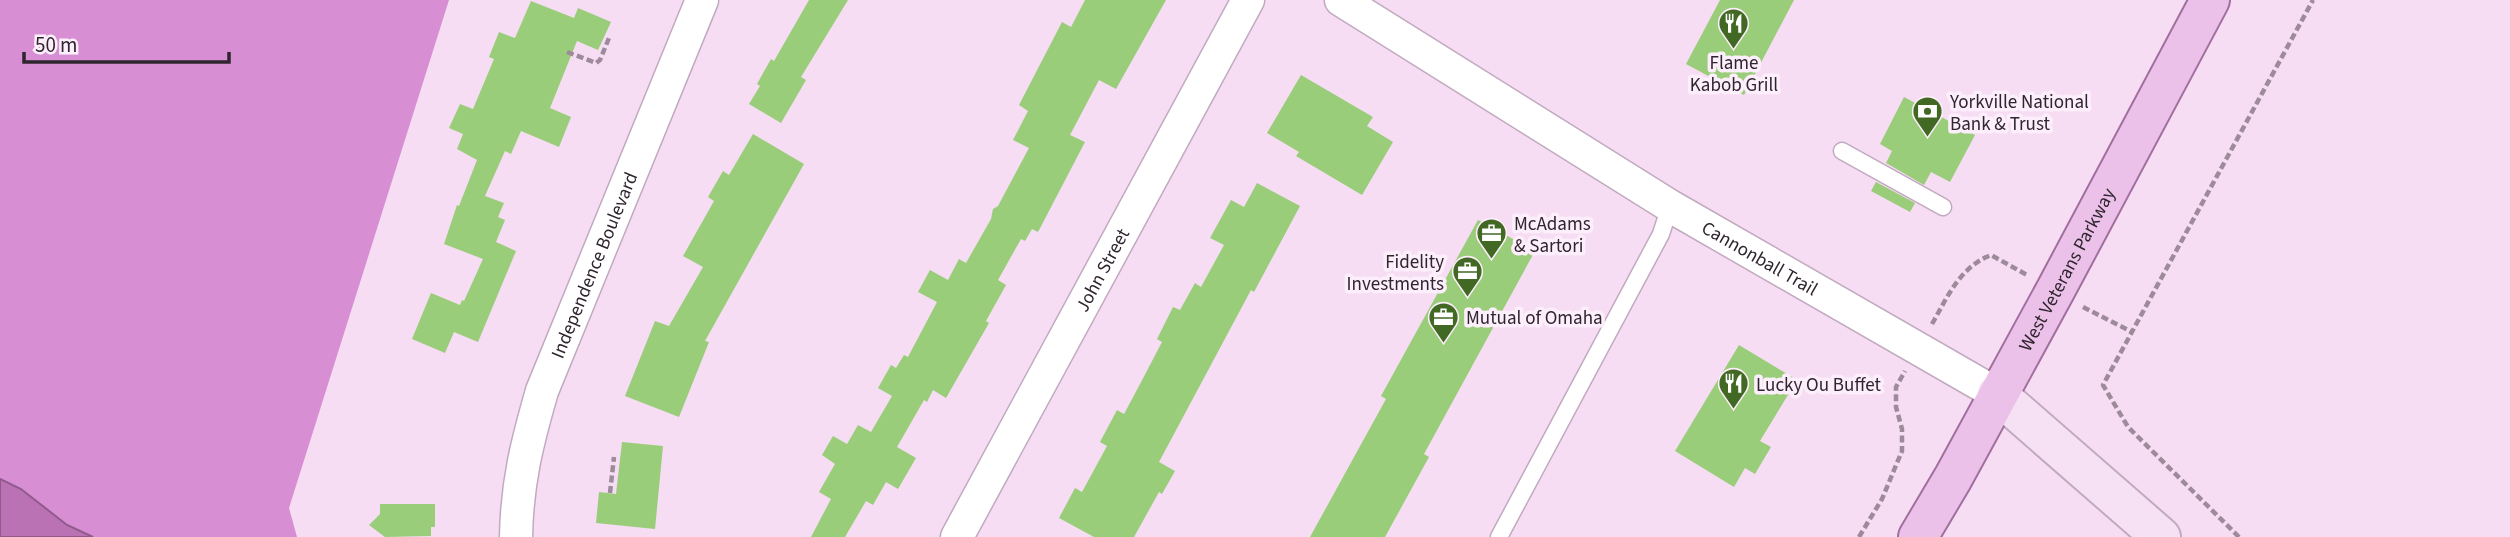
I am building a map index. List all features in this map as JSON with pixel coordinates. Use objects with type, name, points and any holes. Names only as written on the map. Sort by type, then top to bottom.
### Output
[{"type":"main road","name":"West Veterans Parkway","points":[[1918,537],[1953,478],[2210,0]]},
{"type":"main road","name":"Cannonball Trail","points":[[1997,394],[2161,537]]},
{"type":"street","name":"Independence Boulevard","points":[[516,537],[519,484],[542,391],[702,0]]},
{"type":"street","name":"John Street","points":[[957,537],[1248,0]]},
{"type":"street","name":"Cannonball Trail","points":[[1341,0],[1670,206],[1997,394]]},
{"type":"lane","points":[[1842,151],[1943,207]]},
{"type":"lane","points":[[1499,537],[1661,234],[1670,206]]},
{"type":"path","points":[[2239,537],[2128,428],[2103,385],[2313,0]]},
{"type":"path","points":[[567,52],[596,63],[600,60],[609,38]]},
{"type":"path","points":[[1946,301],[1958,279],[1979,260],[1991,255],[2004,261]]},
{"type":"path","points":[[2109,321],[2132,332]]},
{"type":"path","points":[[1860,537],[1882,499],[1902,451],[1896,387],[1904,373]]},
{"type":"path","points":[[610,493],[614,457]]},
{"type":"shaded area","points":[[0,0],[449,0],[289,508],[297,537],[93,537],[67,525],[21,489],[0,479]]},
{"type":"shaded area","points":[[0,479],[21,489],[67,525],[93,537],[0,537]]},
{"type":"building","points":[[809,0],[848,0],[801,77],[806,80],[781,123],[749,104],[771,59],[774,61]]},
{"type":"building","points":[[1085,0],[1166,0],[1116,89],[1099,80],[1070,135],[1085,142],[1038,232],[1032,229],[1025,241],[1021,239],[998,280],[1006,285],[986,321],[989,323],[946,398],[933,390],[927,402],[924,400],[897,447],[916,458],[898,489],[886,482],[873,505],[866,501],[845,537],[811,537],[831,499],[819,492],[835,464],[822,455],[833,436],[847,444],[858,425],[871,432],[892,396],[878,388],[891,365],[896,368],[904,355],[908,357],[937,302],[918,292],[930,270],[948,280],[959,259],[966,263],[991,219],[993,209],[998,206],[1029,148],[1013,140],[1028,111],[1019,105],[1062,22],[1071,27]]},
{"type":"building","points":[[1720,0],[1794,0],[1744,95],[1686,64]]},
{"type":"building","points":[[531,1],[574,18],[578,8],[611,22],[598,50],[577,41],[550,108],[571,117],[559,147],[521,131],[511,154],[505,151],[485,196],[504,203],[498,217],[505,220],[496,242],[516,251],[478,342],[454,332],[445,353],[412,339],[431,293],[460,305],[483,259],[444,244],[457,205],[459,206],[477,160],[457,149],[463,134],[449,128],[460,104],[473,109],[494,59],[489,57],[499,32],[515,38]]},
{"type":"building","points":[[1301,75],[1373,117],[1367,126],[1393,142],[1362,195],[1296,156],[1299,152],[1267,133]]},
{"type":"building","name":"Yorkville National Bank & Trust","points":[[1904,97],[1975,135],[1950,182],[1931,172],[1924,185],[1886,163],[1892,151],[1880,144]]},
{"type":"building","points":[[753,134],[804,164],[705,341],[709,342],[679,417],[625,396],[655,321],[669,326],[703,267],[683,256],[714,201],[708,197],[723,171],[729,175]]},
{"type":"building","points":[[1876,182],[1915,203],[1910,212],[1871,191]]},
{"type":"building","points":[[1257,183],[1300,206],[1254,292],[1251,290],[1159,462],[1175,471],[1162,494],[1159,492],[1134,537],[1094,537],[1059,518],[1075,488],[1082,492],[1107,446],[1100,442],[1117,410],[1124,414],[1162,342],[1157,339],[1173,307],[1180,310],[1195,283],[1201,287],[1224,245],[1210,238],[1231,200],[1244,207]]},
{"type":"building","points":[[1478,220],[1535,251],[1424,454],[1429,457],[1385,537],[1310,537],[1386,399],[1381,396]]},
{"type":"building","points":[[1739,345],[1797,380],[1760,441],[1771,447],[1755,474],[1745,468],[1734,487],[1675,451]]},
{"type":"building","points":[[622,442],[663,446],[655,529],[596,523],[599,492],[616,494]]},
{"type":"building","points":[[380,504],[435,504],[435,527],[431,527],[431,536],[385,537],[369,525],[380,514]]},
{"type":"place","name":"Flame Kabob Grill","points":[[1734,50]]},
{"type":"place","name":"Yorkville National Bank & Trust","points":[[1927,139]]},
{"type":"place","name":"McAdams & Sartori","points":[[1491,261]]},
{"type":"place","name":"Fidelity Investments","points":[[1467,299]]},
{"type":"place","name":"Mutual of Omaha","points":[[1443,344]]},
{"type":"place","name":"Lucky Ou Buffet","points":[[1733,411]]}]
